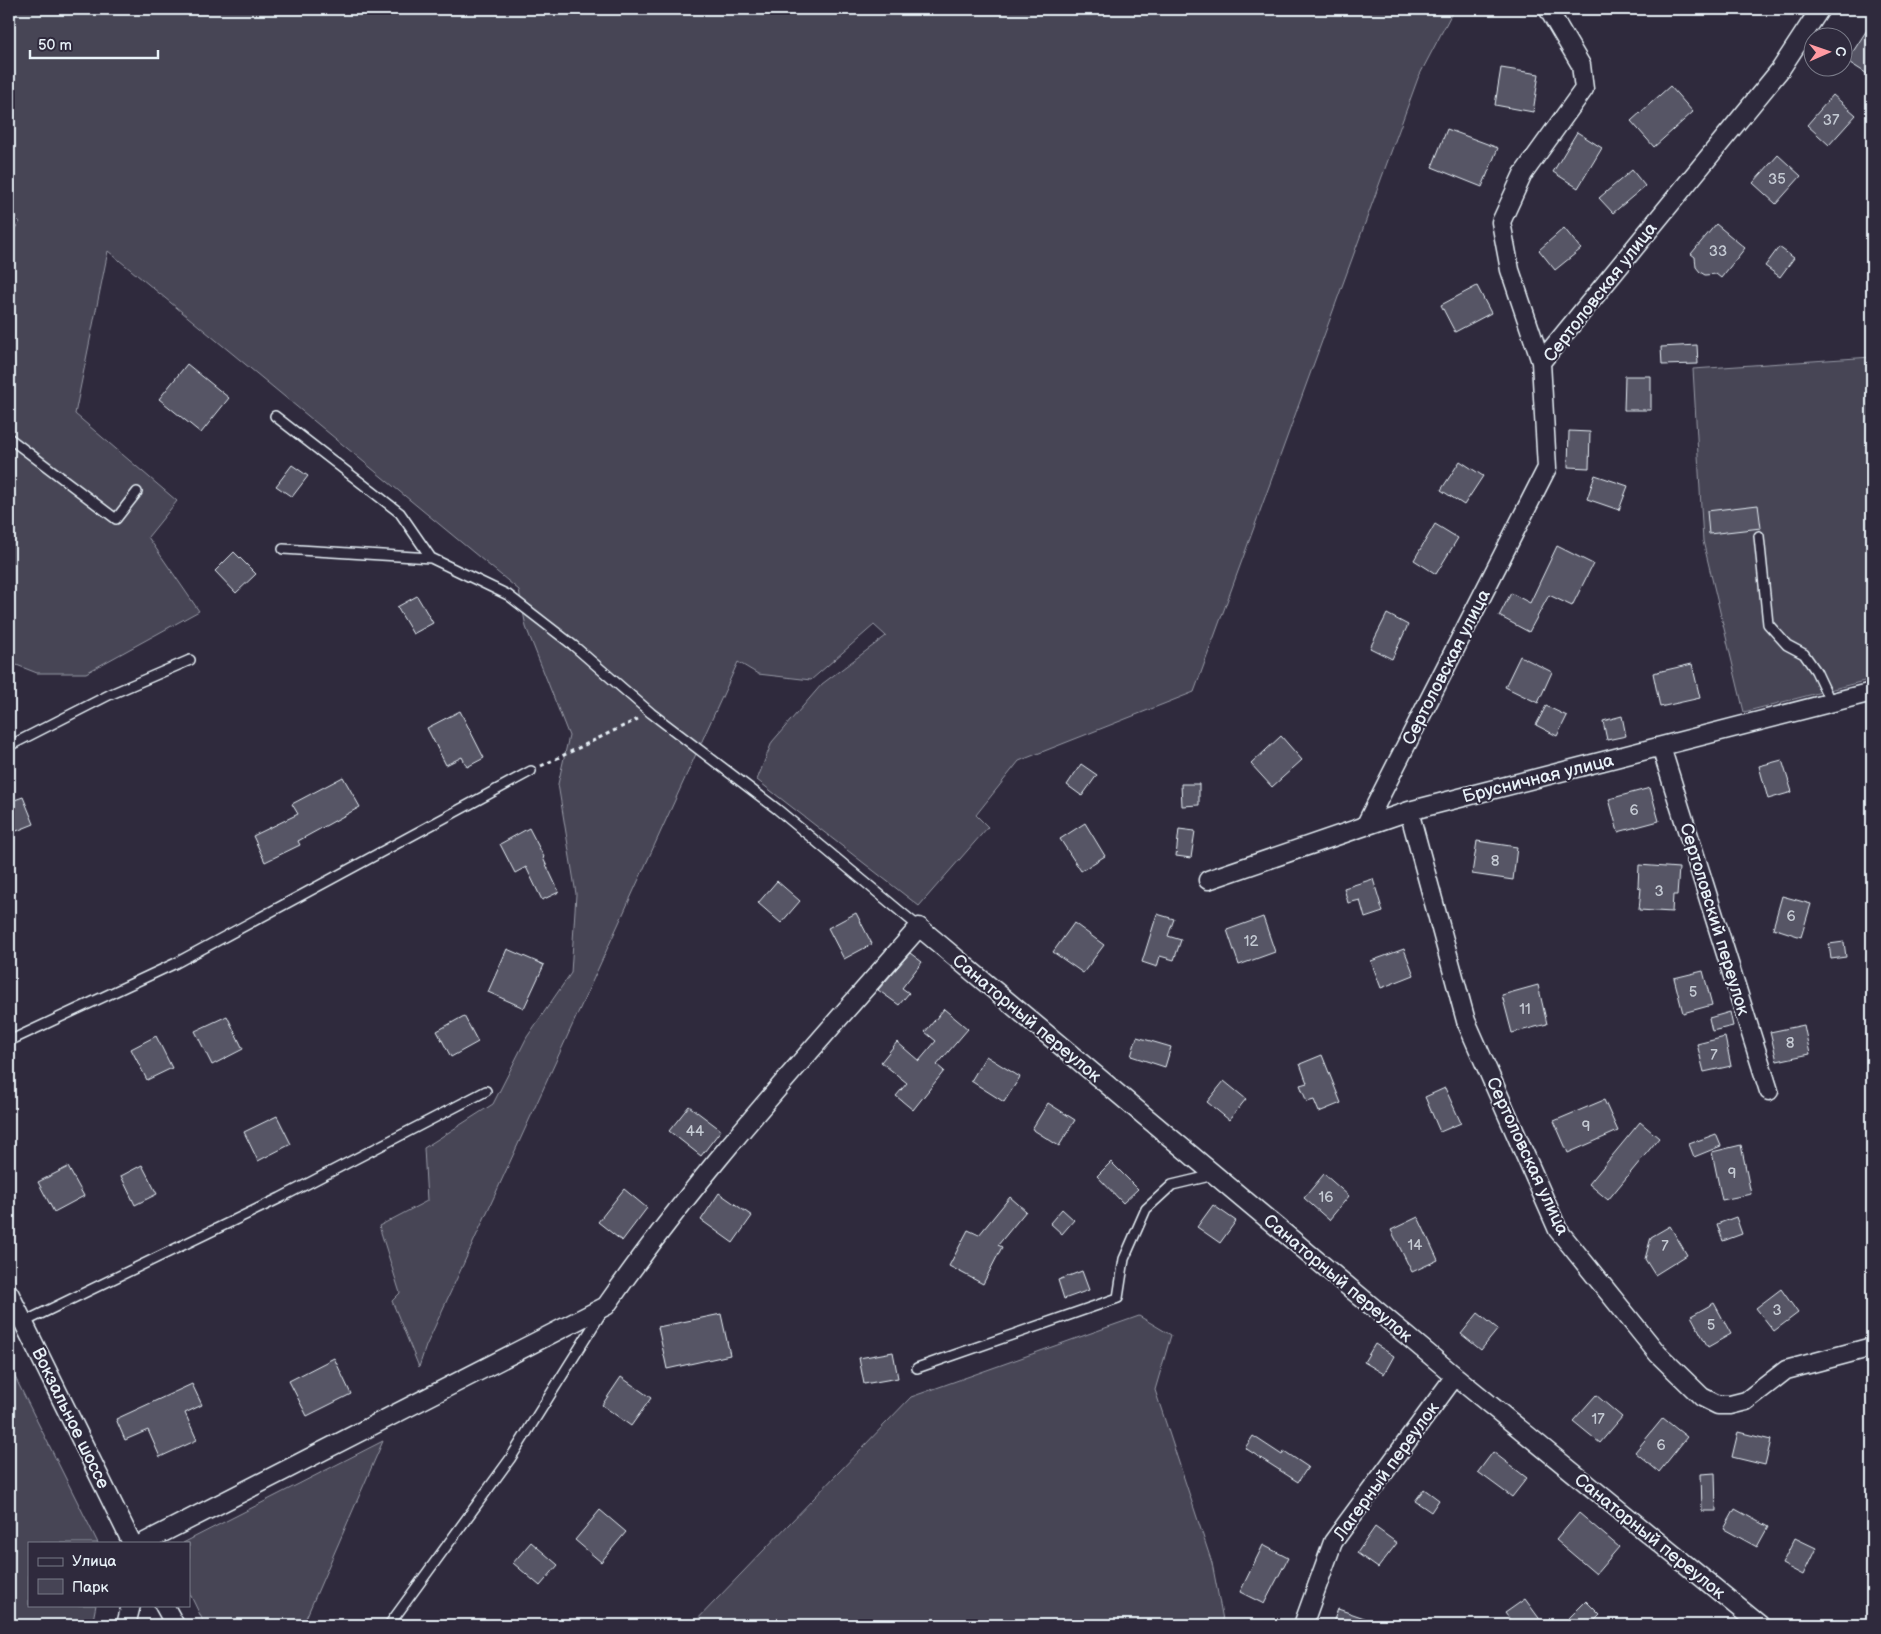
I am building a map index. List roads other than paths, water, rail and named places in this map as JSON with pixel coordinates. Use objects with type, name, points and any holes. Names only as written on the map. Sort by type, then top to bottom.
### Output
[{"type":"street","points":[[1541,362],[1510,270],[1501,222],[1523,174],[1584,89],[1581,65],[1548,9]]},
{"type":"street","name":"Сертоловская улица","points":[[1365,826],[1547,468],[1541,362],[1780,70],[1820,9]]},
{"type":"street","name":"Брусничная улица","points":[[1208,880],[1409,811],[1872,692]]},
{"type":"street","name":"Сертоловский переулок","points":[[1661,747],[1769,1091]]},
{"type":"street","name":"Сертоловская улица","points":[[1409,811],[1466,1021],[1558,1230],[1658,1354],[1702,1397],[1718,1405],[1730,1405],[1746,1401],[1786,1370],[1872,1347]]},
{"type":"street","points":[[145,1542],[606,1306],[717,1158],[919,927]]},
{"type":"street","name":"Санаторный переулок","points":[[919,927],[1455,1376],[1760,1625]]},
{"type":"street","name":"Вокзальное шоссе","points":[[9,1293],[132,1542]]},
{"type":"street","name":"Лагерный переулок","points":[[1303,1625],[1333,1542],[1455,1376]]},
{"type":"street","points":[[126,1625],[132,1606]]},
{"type":"street","points":[[165,1606],[175,1625]]},
{"type":"lane","points":[[274,416],[400,513],[431,558]]},
{"type":"lane","points":[[9,438],[116,519],[137,492]]},
{"type":"lane","points":[[1758,536],[1768,624],[1787,645],[1804,654],[1816,671],[1831,703]]},
{"type":"lane","points":[[283,550],[431,558],[508,595],[574,646],[651,713],[777,809],[919,927]]},
{"type":"lane","points":[[9,746],[109,695],[190,660]]},
{"type":"lane","points":[[9,1041],[176,963],[531,771]]},
{"type":"lane","points":[[24,1322],[280,1198],[486,1091]]},
{"type":"lane","points":[[917,1368],[1118,1298],[1124,1259],[1146,1209],[1172,1185],[1214,1174]]},
{"type":"lane","points":[[389,1625],[510,1459],[606,1306]]}]
